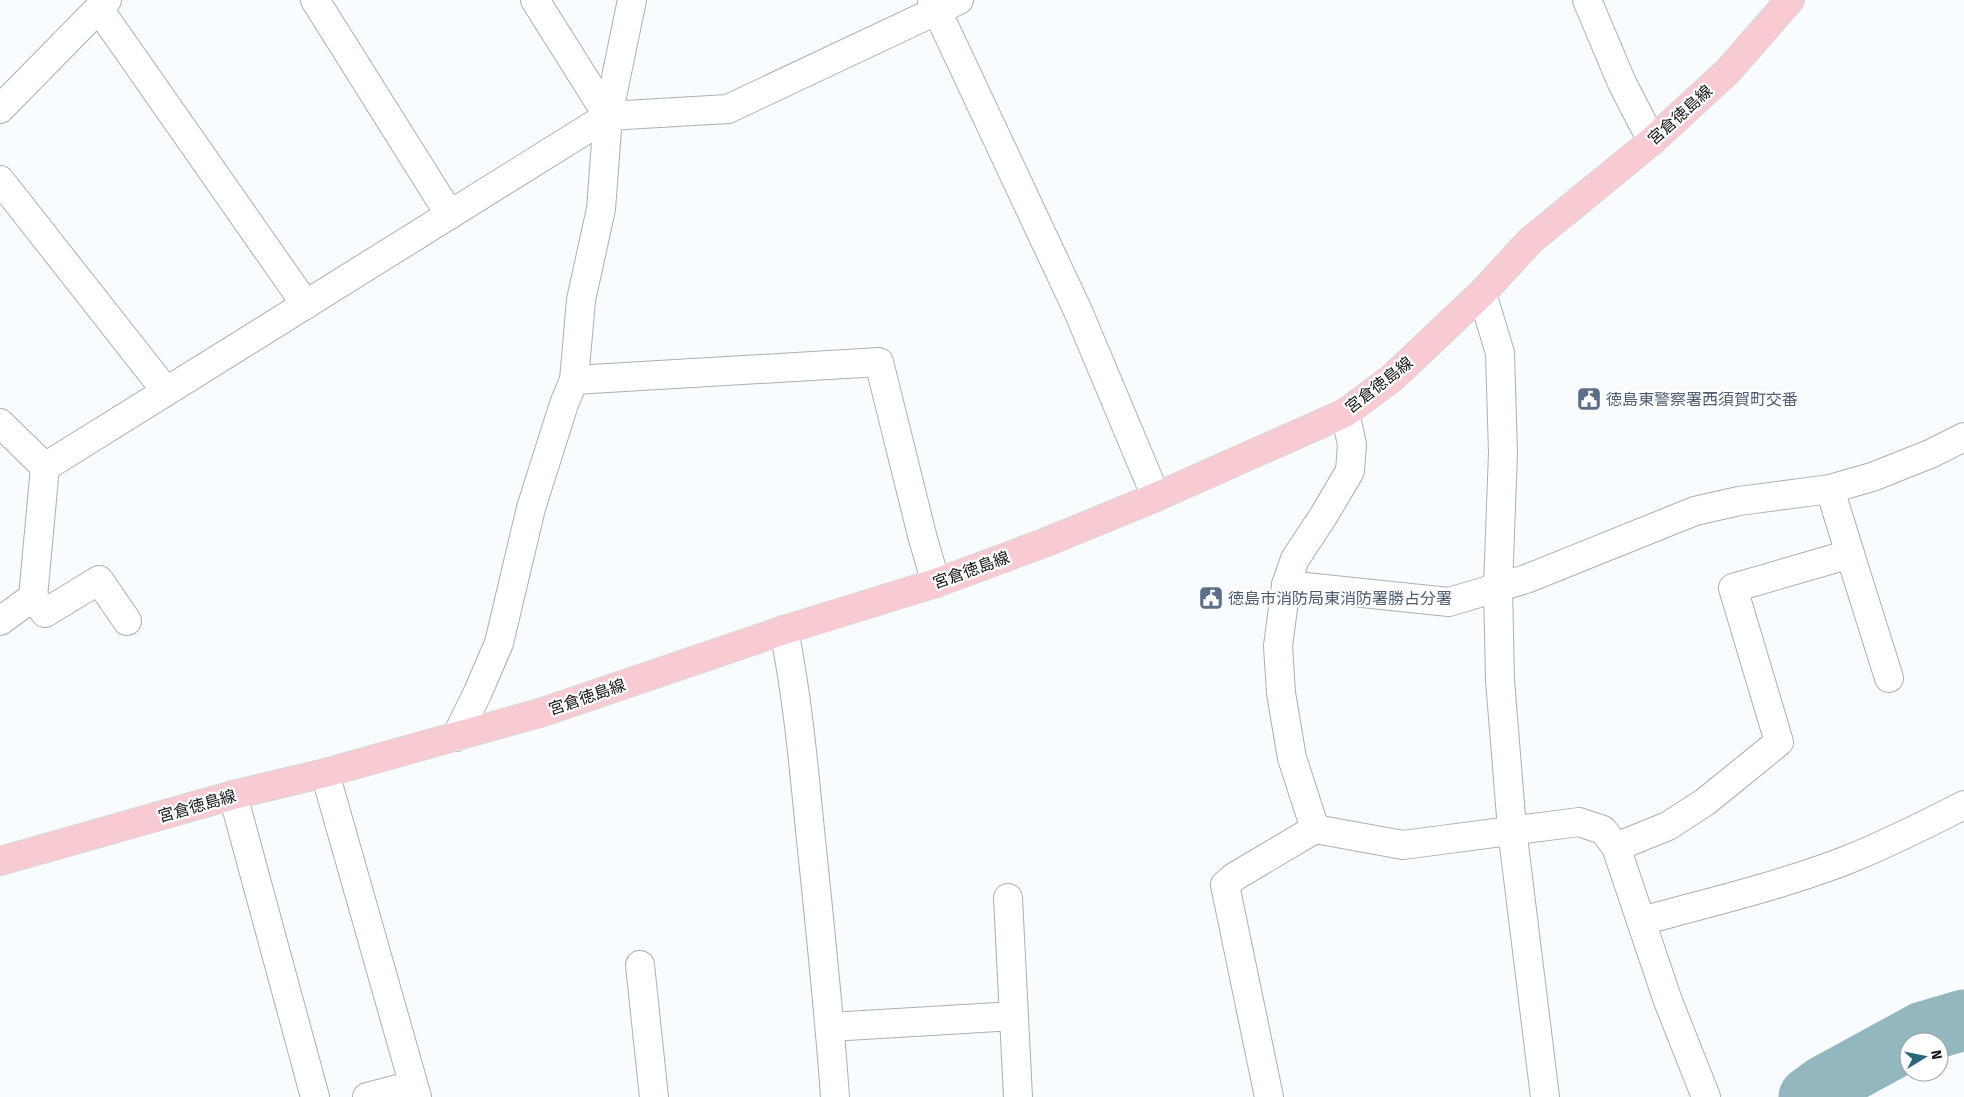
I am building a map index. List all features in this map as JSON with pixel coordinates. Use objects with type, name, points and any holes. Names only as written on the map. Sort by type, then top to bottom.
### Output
[{"type":"main road","name":"宮倉徳島線","points":[[0,861],[543,712],[784,630],[936,584],[1044,543],[1156,497],[1345,413],[1392,378],[1482,293],[1530,241],[1652,141],[1728,71],[1790,0]]},
{"type":"street","points":[[316,0],[450,215]]},
{"type":"street","points":[[535,0],[608,116]]},
{"type":"street","points":[[456,737],[499,643],[531,508],[564,404],[574,380],[582,300],[601,209],[608,116],[632,0]]},
{"type":"street","points":[[1587,0],[1622,83],[1652,141]]},
{"type":"street","points":[[45,467],[608,116],[728,109],[943,3],[1078,312],[1156,497]]},
{"type":"street","points":[[0,109],[103,4],[306,305]]},
{"type":"street","points":[[0,180],[166,391]]},
{"type":"street","points":[[1482,293],[1500,353],[1503,453],[1498,587],[1500,680],[1512,829],[1544,1097]]},
{"type":"street","points":[[574,380],[879,362],[936,584]]},
{"type":"street","points":[[1315,829],[1292,758],[1281,693],[1278,646],[1286,585],[1295,559],[1350,471],[1352,444],[1345,413]]},
{"type":"street","points":[[0,423],[45,467]]},
{"type":"street","points":[[1286,585],[1449,602],[1526,579],[1695,511],[1739,501],[1830,489],[1872,477],[1930,454],[1964,437]]},
{"type":"street","points":[[45,467],[33,597],[45,614],[99,580],[127,621]]},
{"type":"street","points":[[1830,489],[1890,678]]},
{"type":"street","points":[[1616,847],[1668,826],[1705,802],[1779,742],[1733,588],[1850,554]]},
{"type":"street","points":[[0,621],[33,597]]},
{"type":"street","points":[[784,630],[794,679],[830,1027],[835,1097]]},
{"type":"street","points":[[325,773],[415,1091],[367,1097]]},
{"type":"street","points":[[233,796],[315,1097]]},
{"type":"street","points":[[1642,921],[1783,882],[1846,860],[1907,834],[1964,806]]},
{"type":"street","points":[[1269,1097],[1225,885],[1234,877],[1315,829],[1403,845],[1512,829],[1579,822],[1603,830],[1616,847],[1668,1001],[1706,1097]]},
{"type":"street","points":[[1008,898],[1018,1097]]},
{"type":"street","points":[[640,965],[654,1097]]},
{"type":"street","points":[[830,1027],[1014,1016]]},
{"type":"waterway","points":[[1809,1097],[1824,1086],[1923,1032],[1964,1020]]},
{"type":"place","name":"徳島東警察署西須賀町交番","points":[[1589,399]]},
{"type":"place","name":"徳島市消防局東消防署勝占分署","points":[[1211,598]]}]
